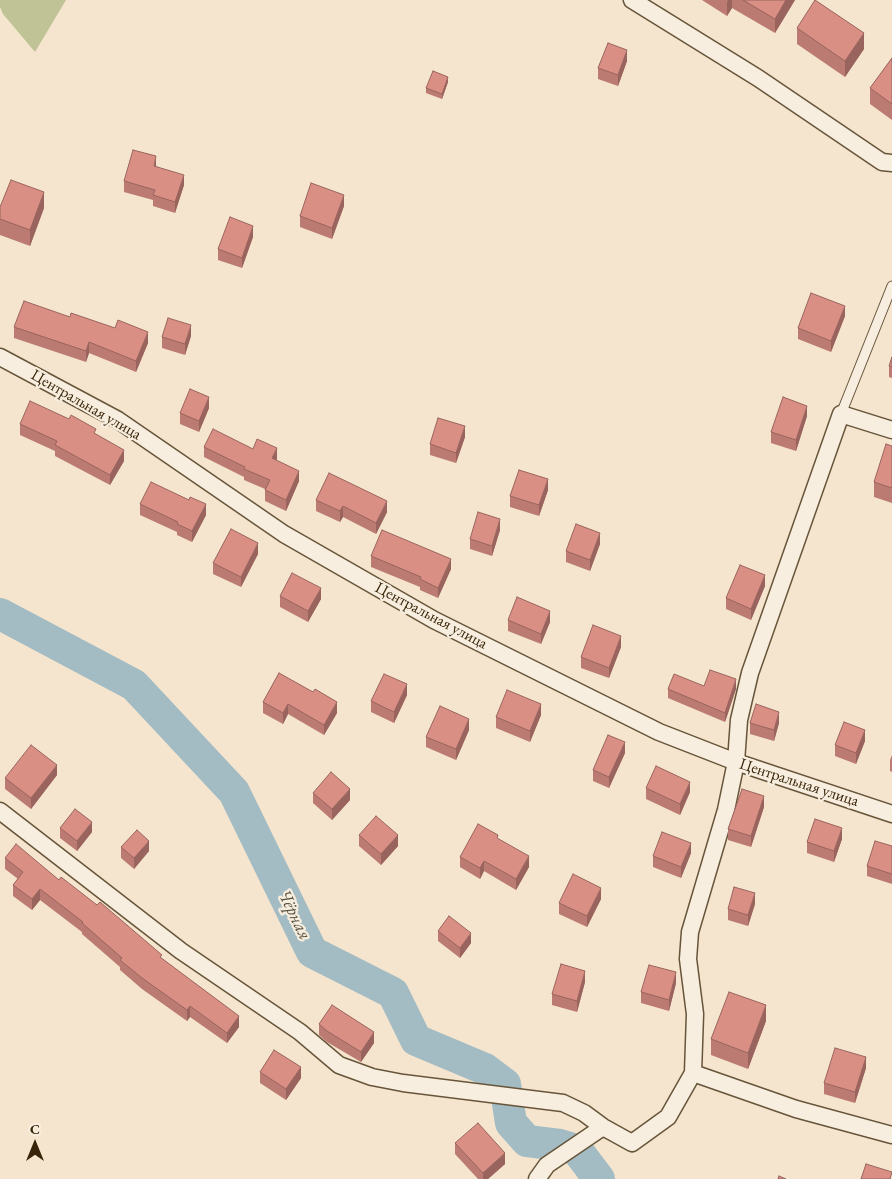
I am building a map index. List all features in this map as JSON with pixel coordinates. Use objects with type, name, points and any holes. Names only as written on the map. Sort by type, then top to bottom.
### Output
[{"type":"street","points":[[632,0],[766,84],[882,162],[892,163]]},
{"type":"street","name":"Центральная улица","points":[[0,357],[118,420],[284,534],[434,620],[659,732],[736,762],[892,814]]},
{"type":"street","points":[[0,811],[181,951],[300,1032],[339,1064],[372,1077],[562,1103],[584,1113],[602,1128],[632,1143],[668,1117],[693,1074],[695,1014],[688,959],[690,932],[726,810],[736,762],[739,720],[750,673],[841,414],[892,430]]},
{"type":"street","points":[[693,1074],[796,1109],[892,1135]]},
{"type":"street","points":[[537,1179],[547,1165],[602,1128]]},
{"type":"lane","points":[[841,414],[892,286]]},
{"type":"green space","points":[[0,0],[66,0],[35,52],[3,14]]},
{"type":"building","points":[[743,0],[786,0],[775,19]]},
{"type":"building","points":[[815,0],[864,33],[845,61],[797,28]]},
{"type":"building","points":[[608,43],[627,50],[618,75],[598,68]]},
{"type":"building","points":[[892,58],[892,104],[870,88]]},
{"type":"building","points":[[433,71],[448,77],[442,94],[426,88]]},
{"type":"building","points":[[133,150],[156,156],[154,166],[184,175],[175,202],[153,195],[155,190],[124,181]]},
{"type":"building","points":[[11,180],[44,192],[30,230],[0,219],[0,207]]},
{"type":"building","points":[[311,183],[344,195],[332,228],[300,216]]},
{"type":"building","points":[[230,217],[253,226],[242,258],[218,249]]},
{"type":"building","points":[[811,293],[845,306],[831,341],[798,328]]},
{"type":"building","points":[[24,301],[70,317],[71,313],[115,328],[118,320],[148,332],[136,361],[89,342],[86,351],[14,327]]},
{"type":"building","points":[[168,318],[191,325],[185,344],[162,337]]},
{"type":"building","points":[[190,389],[209,397],[199,421],[180,413]]},
{"type":"building","points":[[783,397],[807,406],[796,440],[771,432]]},
{"type":"building","points":[[30,401],[69,419],[71,415],[96,429],[94,433],[124,450],[110,475],[55,445],[57,441],[20,424]]},
{"type":"building","points":[[438,418],[465,426],[456,453],[430,444]]},
{"type":"building","points":[[213,429],[253,449],[257,439],[277,448],[272,458],[299,471],[286,500],[265,490],[270,480],[244,469],[245,467],[204,447]]},
{"type":"building","points":[[886,444],[892,446],[892,488],[874,482]]},
{"type":"building","points":[[519,470],[548,479],[539,505],[510,496]]},
{"type":"building","points":[[329,473],[387,501],[376,523],[343,506],[340,511],[316,500]]},
{"type":"building","points":[[151,482],[189,500],[190,497],[206,504],[192,531],[177,524],[178,522],[140,504]]},
{"type":"building","points":[[478,512],[500,519],[492,546],[470,539]]},
{"type":"building","points":[[576,524],[600,533],[590,560],[566,551]]},
{"type":"building","points":[[231,529],[258,543],[241,577],[213,563]]},
{"type":"building","points":[[382,530],[451,559],[438,588],[420,579],[421,577],[371,556]]},
{"type":"building","points":[[740,565],[765,575],[751,609],[726,598]]},
{"type":"building","points":[[292,573],[321,588],[308,611],[280,596]]},
{"type":"building","points":[[517,597],[550,611],[541,634],[508,620]]},
{"type":"building","points":[[593,625],[621,636],[609,668],[581,657]]},
{"type":"building","points":[[710,670],[736,679],[725,713],[668,689],[674,674],[704,686]]},
{"type":"building","points":[[279,673],[313,692],[315,689],[337,702],[324,725],[288,704],[283,713],[263,702]]},
{"type":"building","points":[[384,674],[407,684],[394,712],[371,701]]},
{"type":"building","points":[[507,690],[541,704],[530,731],[496,717]]},
{"type":"building","points":[[756,704],[779,712],[774,730],[750,723]]},
{"type":"building","points":[[440,706],[469,719],[456,749],[426,737]]},
{"type":"building","points":[[844,722],[865,730],[856,753],[835,745]]},
{"type":"building","points":[[608,735],[625,742],[609,777],[593,770]]},
{"type":"building","points":[[31,745],[57,765],[31,798],[5,778]]},
{"type":"building","points":[[656,766],[690,782],[680,804],[646,788]]},
{"type":"building","points":[[331,772],[350,789],[332,809],[313,793]]},
{"type":"building","points":[[742,789],[764,796],[751,836],[728,829]]},
{"type":"building","points":[[75,809],[92,822],[77,841],[60,828]]},
{"type":"building","points":[[376,816],[398,835],[381,854],[359,835]]},
{"type":"building","points":[[815,819],[842,828],[834,851],[807,842]]},
{"type":"building","points":[[478,824],[498,835],[497,838],[529,856],[516,879],[484,861],[480,868],[460,857]]},
{"type":"building","points":[[137,830],[149,841],[134,858],[121,847]]},
{"type":"building","points":[[662,832],[691,843],[681,867],[653,856]]},
{"type":"building","points":[[875,841],[892,846],[892,874],[867,866]]},
{"type":"building","points":[[16,844],[59,880],[61,877],[97,905],[100,902],[162,955],[160,957],[239,1016],[227,1033],[190,1006],[187,1010],[142,978],[120,960],[122,958],[83,922],[40,889],[32,899],[13,885],[23,872],[5,858]]},
{"type":"building","points":[[573,874],[601,888],[587,916],[559,903]]},
{"type":"building","points":[[734,887],[755,893],[748,915],[728,909]]},
{"type":"building","points":[[449,916],[471,933],[460,948],[438,931]]},
{"type":"building","points":[[561,964],[585,971],[577,1001],[552,994]]},
{"type":"building","points":[[649,965],[676,972],[669,1000],[641,992]]},
{"type":"building","points":[[729,992],[766,1005],[748,1053],[711,1039]]},
{"type":"building","points":[[332,1005],[374,1032],[361,1052],[319,1024]]},
{"type":"building","points":[[835,1048],[866,1057],[855,1092],[824,1083]]},
{"type":"building","points":[[274,1050],[301,1067],[286,1089],[260,1072]]},
{"type":"building","points":[[478,1123],[505,1153],[483,1173],[455,1143]]},
{"type":"building","points":[[866,1164],[892,1172],[890,1179],[861,1179]]},
{"type":"waterway","name":"Чёрная","points":[[0,614],[134,685],[234,792],[312,952],[393,993],[416,1040],[485,1069],[505,1084],[511,1123],[527,1141],[560,1145],[577,1150],[599,1179]]}]
